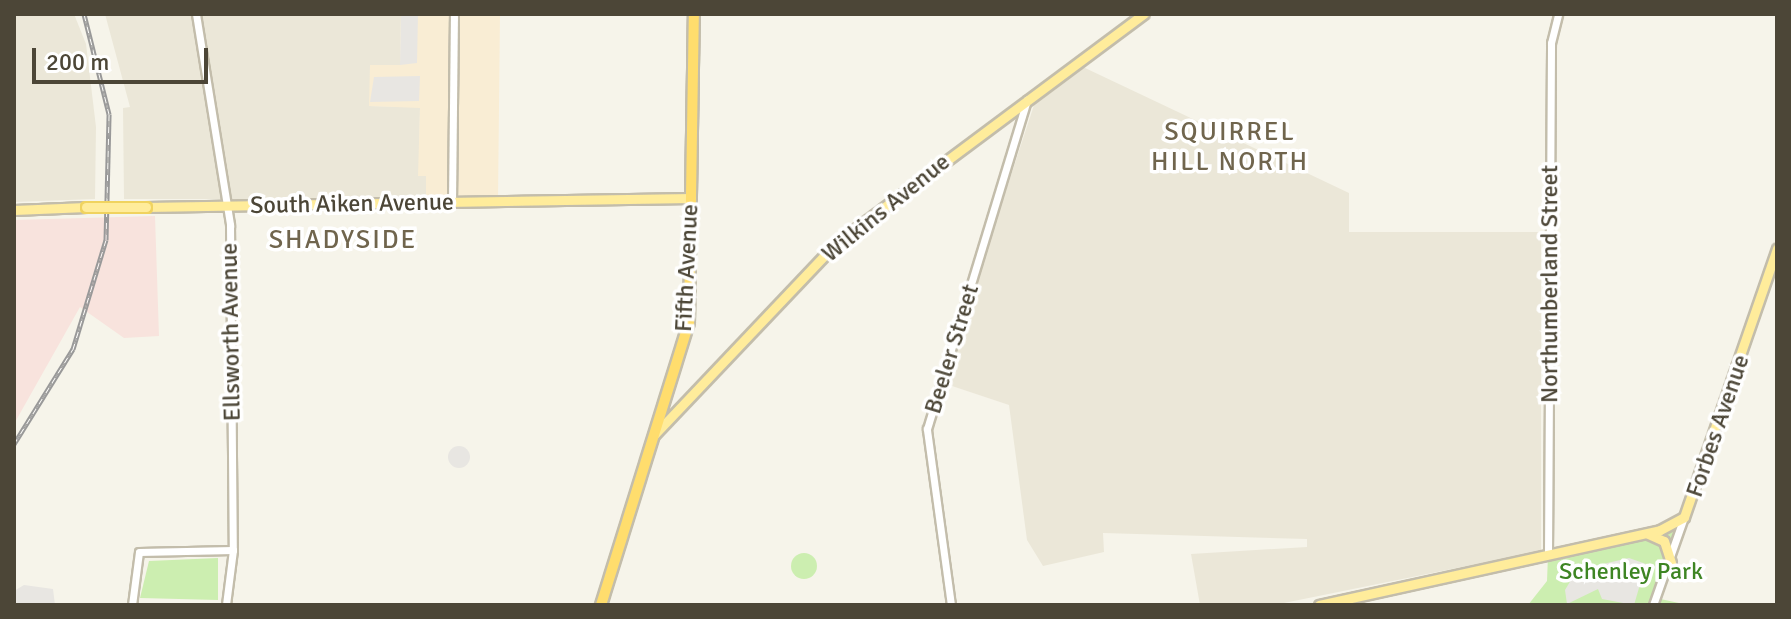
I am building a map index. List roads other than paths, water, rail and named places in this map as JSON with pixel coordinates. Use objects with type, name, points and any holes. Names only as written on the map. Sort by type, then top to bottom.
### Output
[{"type":"highway","name":"Fifth Avenue","points":[[601,605],[689,323],[694,14]]},
{"type":"main road","name":"Wilkins Avenue","points":[[655,434],[835,244],[1027,98],[1144,14]]},
{"type":"main road","name":"South Aiken Avenue","points":[[14,210],[691,198]]},
{"type":"main road","name":"Forbes Avenue","points":[[1319,605],[1645,533],[1684,517],[1777,249]]},
{"type":"main road","points":[[1645,533],[1664,541],[1671,563]]},
{"type":"street","name":"Ellsworth Avenue","points":[[196,14],[227,205],[233,550],[226,605]]},
{"type":"street","points":[[452,203],[454,14]]},
{"type":"street","name":"Northumberland Street","points":[[1548,555],[1551,43],[1558,14]]},
{"type":"street","name":"Beeler Street","points":[[951,605],[927,429],[1027,98]]},
{"type":"street","points":[[1653,605],[1671,563],[1684,517]]},
{"type":"street","points":[[132,605],[139,552],[233,550]]},
{"type":"railway","points":[[14,444],[73,349],[106,240],[109,114],[84,14]]},
{"type":"district","name":"SQUIRREL HILL NORTH","points":[[1230,148]]},
{"type":"district","name":"SHADYSIDE","points":[[343,241]]},
{"type":"park label","name":"Schenley Park","points":[[1631,572]]}]
